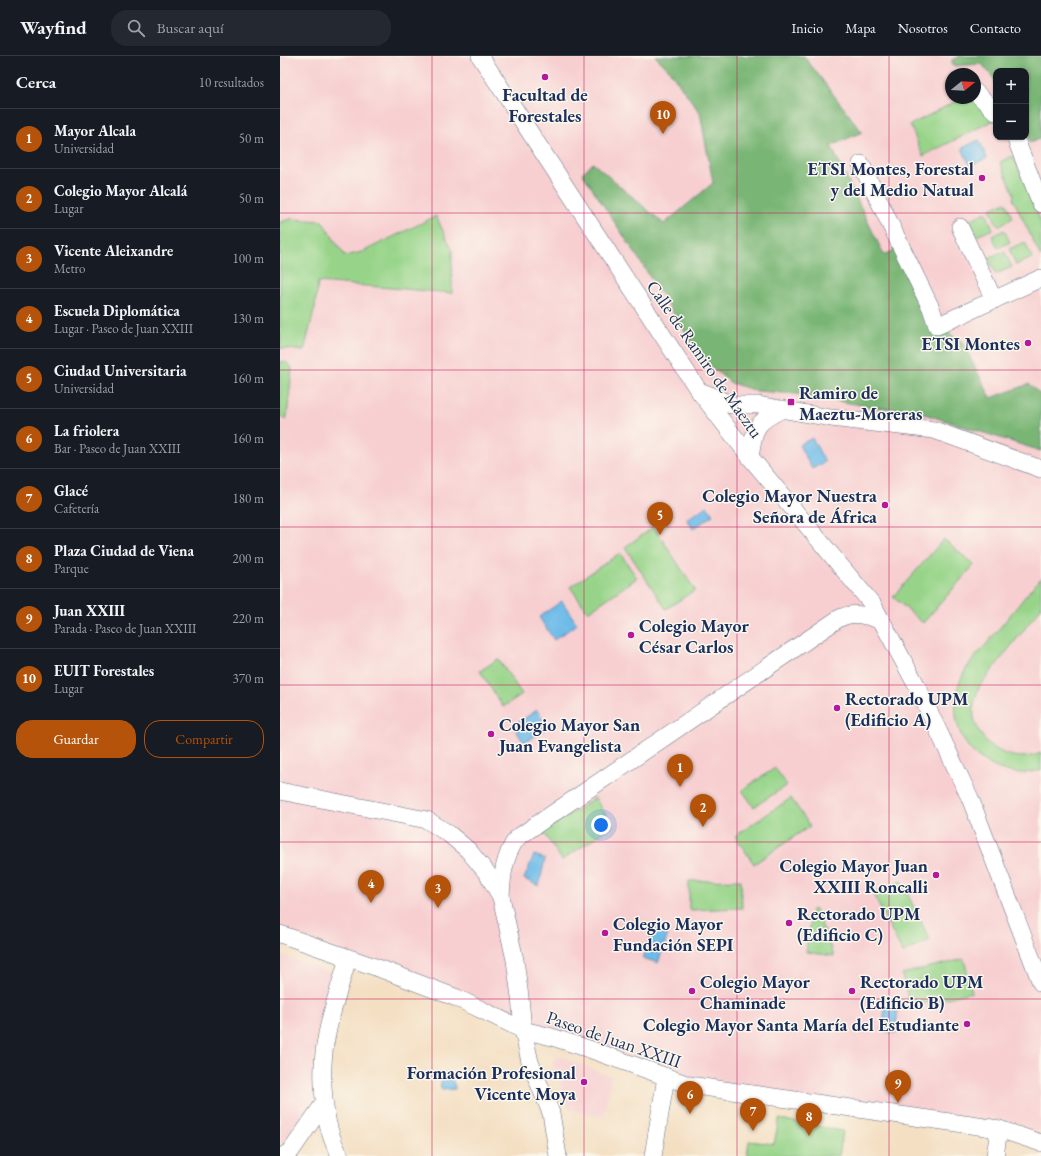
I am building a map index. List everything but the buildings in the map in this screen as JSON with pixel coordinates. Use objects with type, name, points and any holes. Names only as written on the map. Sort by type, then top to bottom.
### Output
[{"type":"street","name":"Calle de Ramiro de Maeztu","points":[[480,56],[699,391],[750,457],[873,605],[919,690],[970,798],[1041,983]]},
{"type":"street","points":[[981,98],[993,109]]},
{"type":"street","points":[[1016,140],[1041,204]]},
{"type":"street","points":[[860,164],[930,308],[937,326],[1041,278]]},
{"type":"street","points":[[960,227],[994,300]]},
{"type":"street","points":[[699,391],[731,405],[783,409],[830,418],[934,430],[1041,469]]},
{"type":"street","points":[[750,457],[753,438],[758,424],[769,416],[783,409]]},
{"type":"street","points":[[501,897],[505,862],[510,847],[517,838],[838,619],[845,615],[857,614],[882,621]]},
{"type":"street","points":[[280,791],[427,820],[450,834],[468,850],[487,872],[501,897],[515,960],[520,993],[523,1030],[530,1062],[551,1113],[558,1156]]},
{"type":"street","name":"Paseo de Juan XXIII","points":[[280,934],[457,998],[523,1030],[552,1037],[592,1050],[689,1085],[999,1130],[1041,1143]]},
{"type":"street","points":[[340,1156],[328,1125],[324,1103],[322,1076],[326,1035],[348,958]]},
{"type":"street","points":[[653,1156],[666,1077]]},
{"type":"street","points":[[284,1156],[291,1151],[324,1103]]},
{"type":"street","points":[[995,1156],[999,1130]]},
{"type":"street","points":[[1022,1136],[1041,1130]]},
{"type":"shaded area","points":[[280,56],[1041,56],[1041,1130],[1022,1136],[689,1085],[280,934]]},
{"type":"shaded area","points":[[280,954],[334,974],[323,1006],[315,1044],[313,1069],[314,1095],[287,1138],[280,1145]]},
{"type":"shaded area","name":"Formación Profesional Vicente Moya","points":[[558,1056],[611,1076],[604,1117],[569,1109],[552,1061]]},
{"type":"green space","points":[[655,56],[804,56],[862,132],[831,146],[884,255],[895,250],[926,318],[962,342],[991,398],[1029,384],[1041,395],[1041,451],[915,411],[873,407],[796,394],[757,391],[731,383],[704,361],[582,173],[593,163],[664,224],[713,183],[700,113],[669,70]]},
{"type":"green space","points":[[959,56],[1041,56],[1041,138],[1030,143],[1029,68],[993,68],[993,78],[982,64],[952,66],[952,60]]},
{"type":"green space","points":[[950,104],[980,104],[993,116],[993,121],[923,156],[910,125]]},
{"type":"green space","points":[[1013,156],[1041,222],[1041,257],[1013,199],[1014,194],[1000,162]]},
{"type":"green space","points":[[1006,202],[1013,218],[998,226],[990,209]]},
{"type":"green space","points":[[986,212],[993,229],[977,236],[969,220]]},
{"type":"green space","points":[[436,216],[452,250],[452,293],[318,282],[315,307],[304,351],[280,348],[280,222],[291,219],[322,221],[345,256],[362,252]]},
{"type":"green space","points":[[1004,230],[1010,242],[998,248],[992,236]]},
{"type":"green space","points":[[1025,242],[1032,258],[1016,265],[1009,249]]},
{"type":"green space","points":[[1004,251],[1012,267],[996,274],[988,258]]},
{"type":"green space","points":[[280,361],[288,363],[292,369],[286,420],[280,417]]},
{"type":"green space","points":[[654,527],[695,590],[666,609],[625,547]]},
{"type":"green space","points":[[944,539],[974,565],[923,623],[893,597]]},
{"type":"green space","points":[[620,553],[637,578],[588,612],[570,587]]},
{"type":"green space","points":[[1041,577],[1041,608],[979,687],[974,705],[974,717],[977,728],[990,745],[1009,755],[1020,757],[1041,753],[1041,770],[1015,773],[999,769],[991,765],[976,755],[968,747],[958,727],[955,704],[960,681],[970,663]]},
{"type":"green space","points":[[498,659],[522,694],[503,707],[480,671]]},
{"type":"green space","points":[[775,768],[787,785],[754,807],[742,790]]},
{"type":"green space","points":[[595,798],[613,826],[562,860],[543,832]]},
{"type":"green space","points":[[791,798],[810,826],[754,864],[735,836]]},
{"type":"green space","points":[[741,880],[742,908],[689,910],[689,881]]},
{"type":"green space","points":[[901,881],[930,940],[903,953],[873,894]]},
{"type":"green space","points":[[814,909],[834,956],[806,952],[812,910]]},
{"type":"green space","points":[[964,959],[972,992],[910,1007],[902,974]]},
{"type":"green space","points":[[779,1119],[843,1131],[839,1156],[747,1156],[749,1141],[774,1144]]},
{"type":"water","points":[[979,140],[987,158],[970,166],[962,148]]},
{"type":"water","points":[[812,438],[825,462],[812,469],[799,445]]},
{"type":"water","points":[[707,506],[713,515],[693,529],[687,519]]},
{"type":"water","points":[[562,601],[577,624],[554,640],[539,617]]},
{"type":"water","points":[[537,710],[548,727],[524,743],[513,726]]},
{"type":"water","points":[[534,855],[545,859],[539,886],[524,879]]},
{"type":"water","points":[[653,929],[668,934],[658,963],[643,958]]},
{"type":"water","points":[[885,1007],[898,1009],[895,1033],[882,1031]]},
{"type":"water","points":[[443,1074],[452,1080],[455,1089],[442,1090],[440,1088]]},
{"type":"place","name":"Facultad de Forestales","points":[[545,77]]},
{"type":"place","name":"EUIT Forestales","points":[[663,134]]},
{"type":"place","name":"ETSI Montes, Forestal y del Medio Natual","points":[[982,178]]},
{"type":"place","name":"ETSI Montes","points":[[1028,343]]},
{"type":"place","name":"Ramiro de Maeztu-Moreras","points":[[791,402]]},
{"type":"place","name":"Colegio Mayor Nuestra Señora de África","points":[[885,505]]},
{"type":"place","name":"Ciudad Universitaria","points":[[660,535]]},
{"type":"place","name":"Colegio Mayor César Carlos","points":[[631,635]]},
{"type":"place","name":"Rectorado UPM (Edificio A)","points":[[837,708]]},
{"type":"place","name":"Colegio Mayor San Juan Evangelista","points":[[491,734]]},
{"type":"place","name":"Mayor Alcala","points":[[680,787]]},
{"type":"place","name":"Colegio Mayor Alcalá","points":[[703,827]]},
{"type":"place","name":"Colegio Mayor Juan XXIII Roncalli","points":[[936,875]]},
{"type":"place","name":"Escuela Diplomática","points":[[371,903]]},
{"type":"place","name":"Vicente Aleixandre","points":[[438,908]]},
{"type":"place","name":"Rectorado UPM (Edificio C)","points":[[789,923]]},
{"type":"place","name":"Colegio Mayor Fundación SEPI","points":[[605,933]]},
{"type":"place","name":"Colegio Mayor Chaminade","points":[[692,991]]},
{"type":"place","name":"Rectorado UPM (Edificio B)","points":[[852,991]]},
{"type":"place","name":"Colegio Mayor Santa María del Estudiante","points":[[967,1024]]},
{"type":"place","name":"Formación Profesional Vicente Moya","points":[[584,1082]]},
{"type":"place","name":"Juan XXIII","points":[[898,1103]]},
{"type":"place","name":"La friolera","points":[[690,1114]]},
{"type":"place","name":"Glacé","points":[[753,1131]]},
{"type":"place","name":"Plaza Ciudad de Viena","points":[[809,1136]]}]
